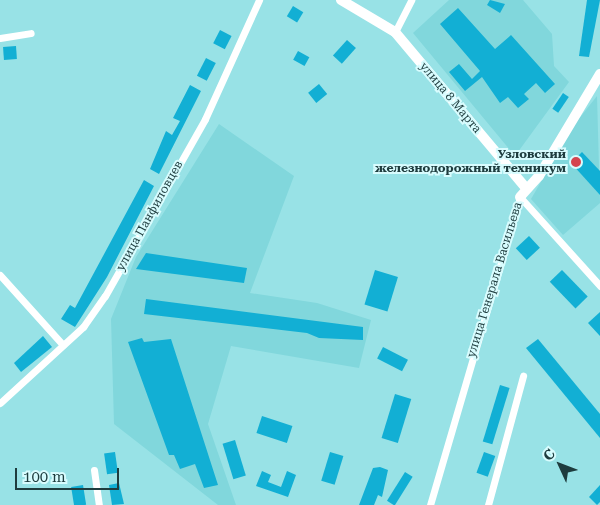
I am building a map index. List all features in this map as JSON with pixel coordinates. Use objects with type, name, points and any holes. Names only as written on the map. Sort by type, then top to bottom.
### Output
[{"type":"main road","name":"улица 8 Марта","points":[[341,0],[395,32],[522,192]]},
{"type":"main road","name":"улица Генерала Васильева","points":[[522,192],[539,176],[597,87],[600,74]]},
{"type":"street","name":"улица Панфиловцев","points":[[0,403],[83,328],[105,296],[205,119],[259,0]]},
{"type":"street","points":[[395,32],[411,0]]},
{"type":"street","points":[[0,38],[32,33]]},
{"type":"street","points":[[522,192],[600,286]]},
{"type":"street","name":"улица Генерала Васильева","points":[[430,505],[522,192]]},
{"type":"street","points":[[0,275],[63,345]]},
{"type":"street","points":[[488,505],[523,376]]},
{"type":"street","points":[[94,470],[100,505]]},
{"type":"shaded area","points":[[449,0],[523,0],[552,34],[554,66],[569,82],[515,156],[413,33]]},
{"type":"shaded area","name":"Узловский железнодорожный техникум","points":[[597,96],[600,203],[563,235],[531,199],[574,125]]},
{"type":"shaded area","points":[[219,124],[294,176],[250,293],[317,303],[371,320],[359,368],[231,346],[208,424],[236,505],[218,505],[114,424],[111,319],[136,257]]},
{"type":"building","points":[[490,0],[505,4],[500,13],[487,5]]},
{"type":"building","points":[[587,0],[600,0],[589,57],[579,56]]},
{"type":"building","points":[[293,6],[303,12],[297,22],[287,16]]},
{"type":"building","points":[[458,8],[495,49],[511,35],[555,84],[545,93],[536,83],[524,94],[529,99],[518,108],[508,97],[500,103],[482,77],[465,91],[449,72],[459,64],[472,79],[480,71],[440,24]]},
{"type":"building","points":[[220,30],[232,36],[225,49],[213,43]]},
{"type":"building","points":[[347,40],[356,48],[342,64],[333,56]]},
{"type":"building","points":[[16,46],[17,59],[4,60],[3,47]]},
{"type":"building","points":[[298,51],[309,57],[305,66],[293,60]]},
{"type":"building","points":[[206,58],[216,63],[207,81],[197,76]]},
{"type":"building","points":[[319,84],[327,94],[316,103],[308,93]]},
{"type":"building","points":[[190,85],[201,91],[159,174],[150,169],[166,131],[172,135],[180,121],[173,118]]},
{"type":"building","points":[[563,93],[569,97],[558,113],[552,109]]},
{"type":"building","points":[[582,152],[600,171],[600,195],[571,163]]},
{"type":"building","points":[[144,180],[154,186],[107,277],[75,327],[61,319],[70,305],[75,308]]},
{"type":"building","points":[[529,236],[540,248],[527,260],[516,248]]},
{"type":"building","points":[[146,253],[247,268],[244,283],[136,269]]},
{"type":"building","points":[[375,270],[398,277],[387,311],[364,304]]},
{"type":"building","points":[[562,270],[588,297],[575,308],[550,282]]},
{"type":"building","points":[[146,299],[363,327],[363,340],[319,338],[307,333],[144,314]]},
{"type":"building","points":[[600,312],[600,336],[588,323]]},
{"type":"building","points":[[43,336],[52,347],[21,372],[14,363]]},
{"type":"building","points":[[142,338],[144,342],[171,339],[218,485],[204,488],[195,464],[180,469],[174,455],[169,455],[128,342]]},
{"type":"building","points":[[538,339],[600,414],[600,438],[526,348]]},
{"type":"building","points":[[383,347],[408,360],[402,371],[377,359]]},
{"type":"building","points":[[500,385],[510,388],[492,444],[483,441]]},
{"type":"building","points":[[395,394],[411,399],[398,443],[382,438]]},
{"type":"building","points":[[262,416],[292,426],[287,443],[256,433]]},
{"type":"building","points":[[235,440],[246,475],[233,479],[223,444]]},
{"type":"building","points":[[115,452],[118,473],[107,474],[104,454]]},
{"type":"building","points":[[330,452],[343,456],[335,485],[321,481]]},
{"type":"building","points":[[484,452],[495,456],[488,477],[476,473]]},
{"type":"building","points":[[380,467],[388,470],[382,497],[378,495],[374,505],[359,505],[373,468]]},
{"type":"building","points":[[262,471],[271,475],[268,482],[281,487],[287,471],[296,475],[288,497],[256,486]]},
{"type":"building","points":[[405,472],[413,477],[395,505],[387,501]]},
{"type":"building","points":[[119,483],[124,504],[112,505],[109,485]]},
{"type":"building","points":[[83,485],[86,505],[74,505],[71,487]]},
{"type":"building","points":[[600,485],[600,502],[597,505],[589,497]]},
{"type":"place","name":"Узловский железнодорожный техникум","points":[[576,162]]}]
